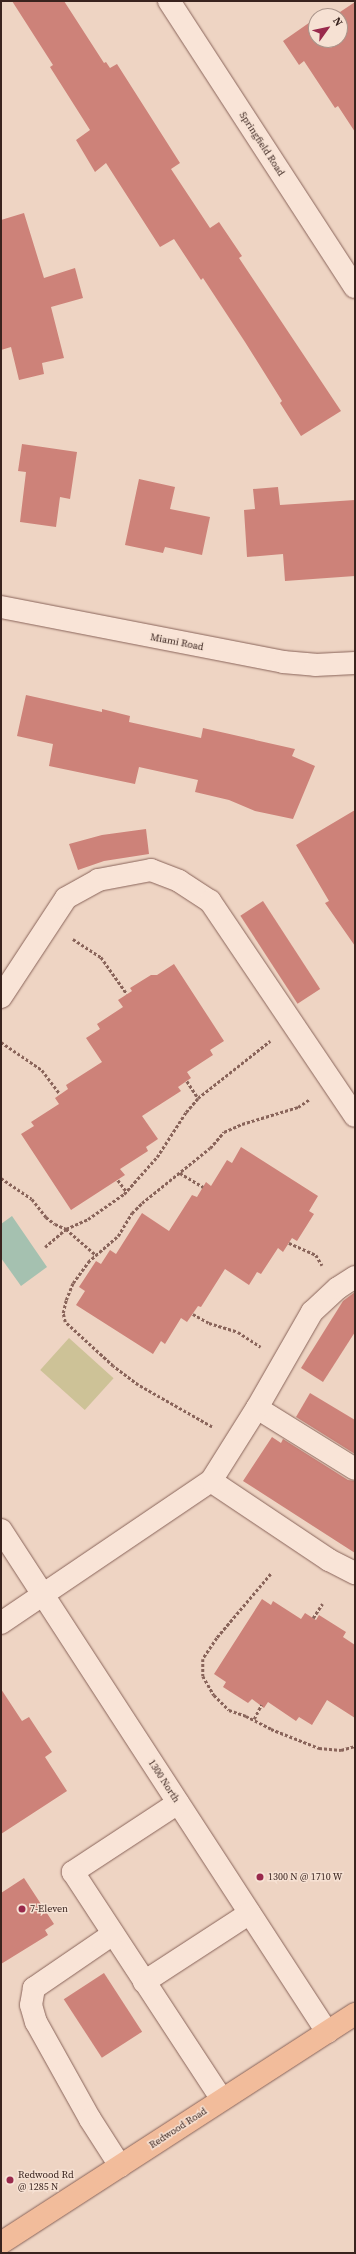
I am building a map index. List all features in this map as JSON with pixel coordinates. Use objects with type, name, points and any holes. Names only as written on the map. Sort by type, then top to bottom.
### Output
[{"type":"main road","name":"Redwood Road","points":[[1,2243],[355,2014]]},
{"type":"street","name":"Springfield Road","points":[[169,1],[355,288]]},
{"type":"street","name":"Miami Road","points":[[1,607],[277,661],[315,665],[355,663]]},
{"type":"street","points":[[1,997],[66,898],[98,880],[150,870],[179,881],[210,901],[355,1116]]},
{"type":"street","points":[[1,1622],[211,1481],[257,1408],[312,1312],[338,1288],[355,1277]]},
{"type":"street","points":[[257,1408],[355,1469]]},
{"type":"street","points":[[211,1481],[329,1560],[355,1573]]},
{"type":"street","name":"1300 North","points":[[1,1530],[327,2032]]},
{"type":"street","points":[[178,1803],[73,1872],[222,2100]]},
{"type":"street","points":[[144,1982],[250,1914]]},
{"type":"street","points":[[113,1934],[34,1988],[31,2005],[36,2022],[86,2112],[120,2166]]},
{"type":"path","points":[[66,935],[101,957],[127,994]]},
{"type":"path","points":[[45,1247],[66,1229],[93,1215],[126,1191],[157,1158],[186,1112],[198,1098],[272,1040]]},
{"type":"path","points":[[1,1042],[42,1070],[60,1094]]},
{"type":"path","points":[[187,1081],[198,1098]]},
{"type":"path","points":[[219,1431],[138,1385],[113,1366],[65,1322],[63,1313],[66,1300],[73,1283],[88,1262],[118,1236],[132,1213],[142,1203],[210,1148],[224,1132],[242,1124],[298,1108],[316,1096]]},
{"type":"path","points":[[180,1173],[203,1187]]},
{"type":"path","points":[[1,1178],[32,1199],[54,1224],[66,1229],[96,1255]]},
{"type":"path","points":[[118,1180],[126,1191]]},
{"type":"path","points":[[289,1243],[316,1255],[323,1267]]},
{"type":"path","points":[[193,1314],[209,1323],[238,1332],[262,1348]]},
{"type":"path","points":[[271,1574],[217,1638],[203,1659],[203,1676],[214,1695],[229,1710],[319,1748],[341,1750],[355,1746]]},
{"type":"path","points":[[313,1618],[322,1604]]},
{"type":"path","points":[[254,1720],[261,1705]]},
{"type":"shaded area","points":[[12,1216],[47,1267],[21,1286],[1,1258],[1,1224]]},
{"type":"shaded area","points":[[69,1338],[114,1378],[85,1410],[40,1370]]},
{"type":"building","points":[[12,1],[64,1],[104,63],[106,62],[110,68],[117,64],[180,163],[171,169],[210,228],[219,222],[242,256],[239,258],[341,411],[301,436],[280,403],[282,401],[245,342],[203,278],[201,280],[174,239],[160,247],[106,163],[95,172],[76,140],[90,130],[50,67],[53,65]]},
{"type":"building","points":[[355,2],[355,132],[338,106],[335,108],[304,61],[299,65],[283,41],[308,24],[308,48],[348,48],[348,8],[346,8]]},
{"type":"building","points":[[24,213],[44,278],[75,268],[83,298],[51,307],[64,358],[42,363],[44,374],[19,380],[11,347],[1,350],[1,220]]},
{"type":"building","points":[[22,444],[77,452],[70,499],[60,497],[56,527],[20,522],[26,472],[18,471]]},
{"type":"building","points":[[139,479],[175,487],[170,509],[210,517],[202,555],[165,547],[163,553],[125,545]]},
{"type":"building","points":[[278,487],[280,505],[355,500],[355,576],[285,581],[283,554],[247,557],[244,510],[255,509],[253,489]]},
{"type":"building","points":[[26,695],[102,712],[102,709],[130,716],[129,722],[201,738],[203,728],[295,749],[292,756],[315,766],[293,819],[255,811],[229,800],[195,792],[198,780],[139,767],[135,784],[49,766],[53,744],[17,736]]},
{"type":"building","points":[[355,810],[355,946],[325,903],[329,901],[296,845]]},
{"type":"building","points":[[146,829],[149,854],[104,861],[78,870],[69,844],[102,835]]},
{"type":"building","points":[[263,901],[320,989],[298,1004],[240,916]]},
{"type":"building","points":[[174,964],[224,1041],[210,1050],[213,1055],[187,1072],[191,1078],[178,1087],[181,1091],[142,1116],[158,1139],[146,1147],[148,1151],[120,1169],[125,1175],[71,1210],[21,1134],[34,1126],[31,1122],[59,1104],[55,1098],[68,1089],[66,1085],[102,1062],[86,1038],[100,1029],[97,1024],[123,1007],[118,1000],[132,991],[130,988],[151,975],[157,975]]},
{"type":"building","points":[[241,1147],[318,1196],[309,1211],[314,1214],[297,1241],[292,1238],[283,1252],[278,1248],[261,1274],[257,1272],[249,1285],[225,1269],[201,1307],[198,1306],[187,1322],[181,1318],[165,1344],[161,1341],[153,1354],[76,1305],[85,1291],[79,1287],[96,1261],[101,1264],[110,1250],[116,1254],[142,1213],[169,1231],[192,1195],[197,1197],[206,1182],[211,1186],[227,1160],[232,1163]]},
{"type":"building","points":[[355,1292],[355,1332],[323,1382],[301,1368],[343,1301]]},
{"type":"building","points":[[310,1393],[355,1420],[355,1454],[296,1417]]},
{"type":"building","points":[[272,1437],[281,1443],[283,1439],[348,1480],[355,1481],[355,1553],[243,1481]]},
{"type":"building","points":[[262,1599],[271,1605],[273,1601],[301,1619],[305,1613],[316,1620],[319,1615],[346,1632],[343,1637],[355,1645],[355,1718],[327,1700],[312,1725],[299,1717],[296,1721],[268,1702],[264,1708],[252,1699],[248,1703],[223,1687],[226,1682],[214,1674]]},
{"type":"building","points":[[1,1689],[22,1721],[29,1717],[52,1752],[45,1757],[67,1791],[1,1834]]},
{"type":"building","name":"7-Eleven","points":[[24,1878],[54,1924],[45,1930],[48,1935],[1,1964],[1,1893]]},
{"type":"building","points":[[104,1973],[142,2032],[102,2058],[64,1999]]},
{"type":"place","name":"1300 N @ 1710 W","points":[[260,1877]]},
{"type":"place","name":"7-Eleven","points":[[22,1909]]},
{"type":"place","name":"Redwood Rd @ 1285 N","points":[[10,2180]]}]
